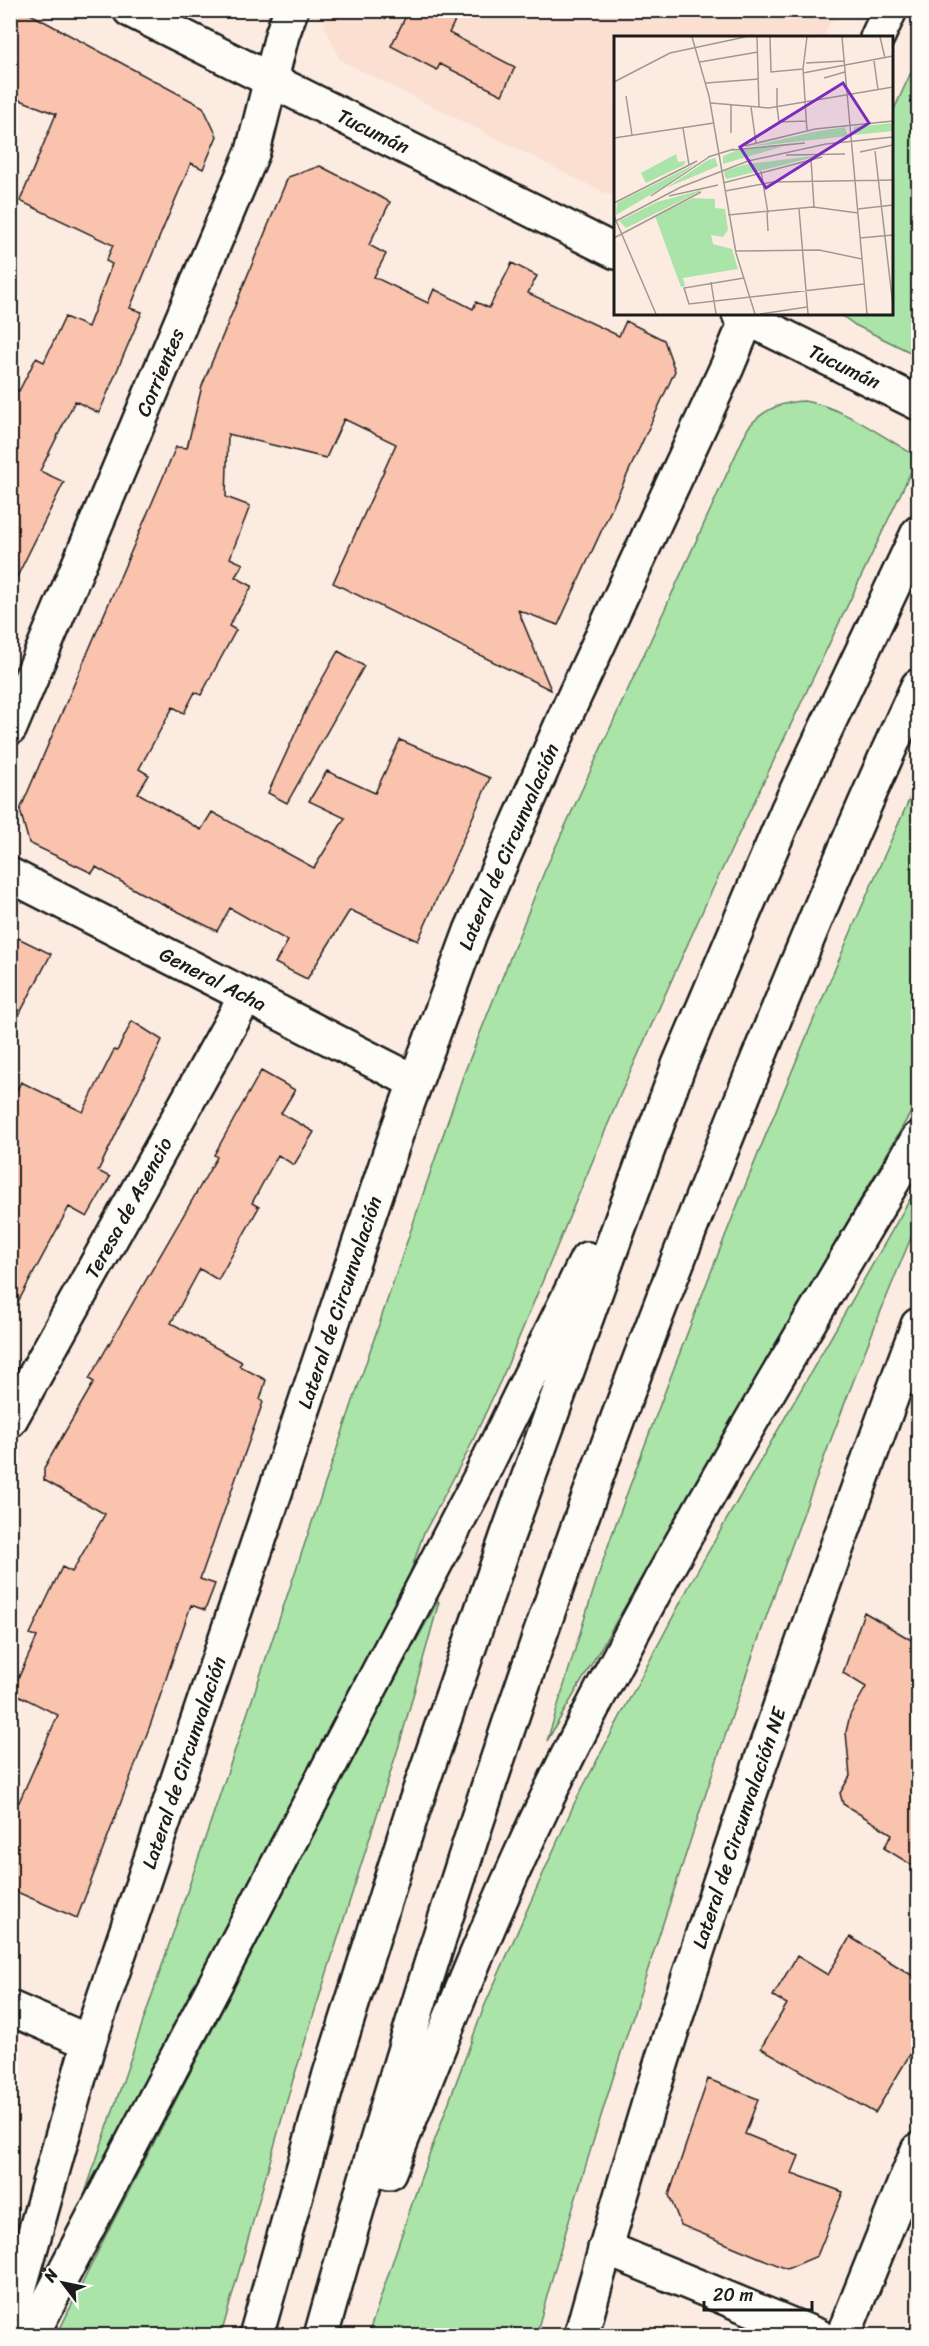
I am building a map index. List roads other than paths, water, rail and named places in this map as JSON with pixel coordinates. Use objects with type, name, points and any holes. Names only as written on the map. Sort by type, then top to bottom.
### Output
[{"type":"main road","name":"Tucumán","points":[[130,10],[270,82],[614,252]]},
{"type":"main road","name":"Corrientes","points":[[10,728],[249,161],[291,10]]},
{"type":"main road","points":[[879,36],[890,10]]},
{"type":"main road","name":"Tucumán","points":[[745,315],[918,403]]},
{"type":"main road","name":"Lateral de Circunvalación","points":[[10,2321],[90,2042],[415,1082],[471,931],[745,315]]},
{"type":"main road","points":[[32,2336],[484,1471],[679,1065],[788,809],[918,532]]},
{"type":"main road","points":[[322,2336],[441,1932],[508,1727],[591,1490],[702,1198],[780,1004],[918,686]]},
{"type":"main road","name":"General Acha","points":[[10,875],[415,1082]]},
{"type":"main road","name":"Teresa de Asencio","points":[[10,1420],[246,996]]},
{"type":"main road","points":[[256,2336],[330,2074],[421,1787],[507,1537],[679,1065]]},
{"type":"main road","points":[[322,2336],[488,1928],[584,1723],[714,1488],[918,1139]]},
{"type":"main road","name":"Lateral de Circunvalación NE","points":[[581,2336],[660,2066],[717,1894],[918,1325]]},
{"type":"main road","points":[[10,2007],[90,2042]]},
{"type":"main road","points":[[843,2336],[918,2150]]},
{"type":"main road","points":[[605,2248],[818,2336]]}]
